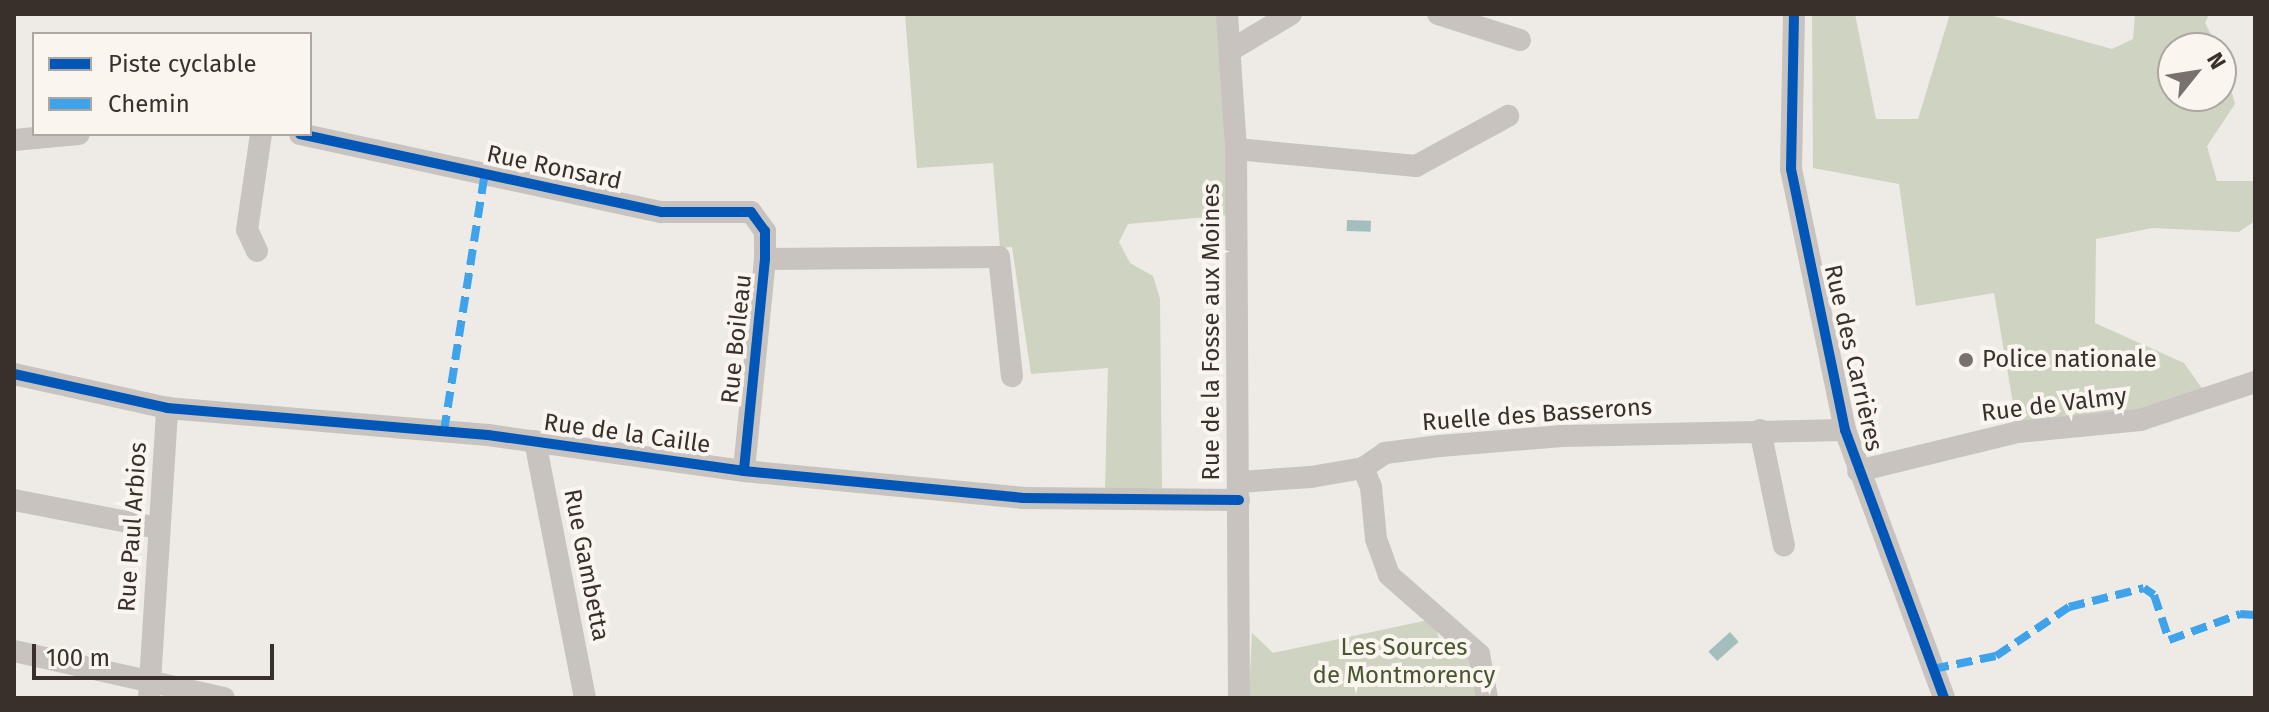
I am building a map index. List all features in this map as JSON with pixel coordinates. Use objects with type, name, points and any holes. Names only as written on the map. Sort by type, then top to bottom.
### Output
[{"type":"street","name":"Rue de la Fosse aux Moines","points":[[1227,14],[1236,149],[1239,698]]},
{"type":"street","points":[[1231,50],[1291,14]]},
{"type":"street","points":[[1438,14],[1520,40]]},
{"type":"street","name":"Rue des Carrières","points":[[1794,14],[1791,169],[1845,430],[1944,698]]},
{"type":"street","points":[[1236,149],[1416,166],[1508,116]]},
{"type":"street","points":[[14,140],[57,136]]},
{"type":"street","points":[[257,251],[247,230],[261,136]]},
{"type":"street","name":"Rue Ronsard","points":[[309,136],[662,212],[751,212],[765,231],[765,259]]},
{"type":"street","points":[[765,259],[999,257],[1012,376]]},
{"type":"street","name":"Rue Boileau","points":[[744,471],[765,259]]},
{"type":"street","name":"Rue de la Caille","points":[[14,374],[167,408],[535,441],[744,471],[1022,498],[1239,491]]},
{"type":"street","name":"Rue de Valmy","points":[[1858,471],[2018,432],[2140,420],[2255,382]]},
{"type":"street","name":"Rue Paul Arbios","points":[[150,690],[167,408]]},
{"type":"street","points":[[1760,430],[1784,546]]},
{"type":"street","name":"Ruelle des Basserons","points":[[1239,491],[1363,468],[1385,453],[1440,446],[1562,436],[1845,430]]},
{"type":"street","name":"Rue Gambetta","points":[[535,441],[585,698]]},
{"type":"street","points":[[1363,468],[1371,487],[1376,539],[1389,575],[1479,654],[1487,698]]},
{"type":"street","points":[[14,500],[158,528]]},
{"type":"street","points":[[14,651],[150,690],[224,698]]},
{"type":"green space","points":[[905,14],[1217,14],[1229,215],[1128,224],[1119,242],[1130,263],[1153,276],[1160,299],[1162,488],[1105,491],[1108,368],[1031,374],[1012,247],[1000,248],[993,163],[917,168]]},
{"type":"green space","points":[[1812,14],[1855,14],[1876,119],[1918,119],[1950,14],[1986,14],[2112,49],[2133,39],[2135,14],[2209,14],[2205,23],[2210,32],[2157,32],[2157,112],[2230,112],[2207,146],[2217,181],[2255,181],[2255,221],[2239,232],[2153,228],[2096,239],[2095,323],[2184,363],[2206,394],[2147,410],[2017,426],[1994,293],[1916,306],[1899,184],[1813,168]]},
{"type":"green space","name":"Les Sources de Montmorency","points":[[1433,619],[1445,658],[1474,655],[1480,698],[1249,698],[1252,633],[1273,653]]},
{"type":"water","points":[[1347,220],[1371,221],[1371,232],[1347,231]]},
{"type":"water","points":[[1730,632],[1739,642],[1717,661],[1708,651]]},
{"type":"marked path","points":[[444,431],[485,173]]},
{"type":"marked path","points":[[1933,669],[1996,656],[2069,607],[2144,588],[2154,595],[2169,640],[2240,614],[2255,615]]},
{"type":"cycle path","points":[[1794,14],[1791,169],[1845,430],[1944,698]]},
{"type":"cycle path","points":[[309,136],[662,212],[751,212],[765,231],[765,259],[744,471]]},
{"type":"cycle path","points":[[14,374],[167,408],[488,435],[744,471],[1022,498],[1239,500]]},
{"type":"place","name":"Police nationale","points":[[1966,360]]}]
